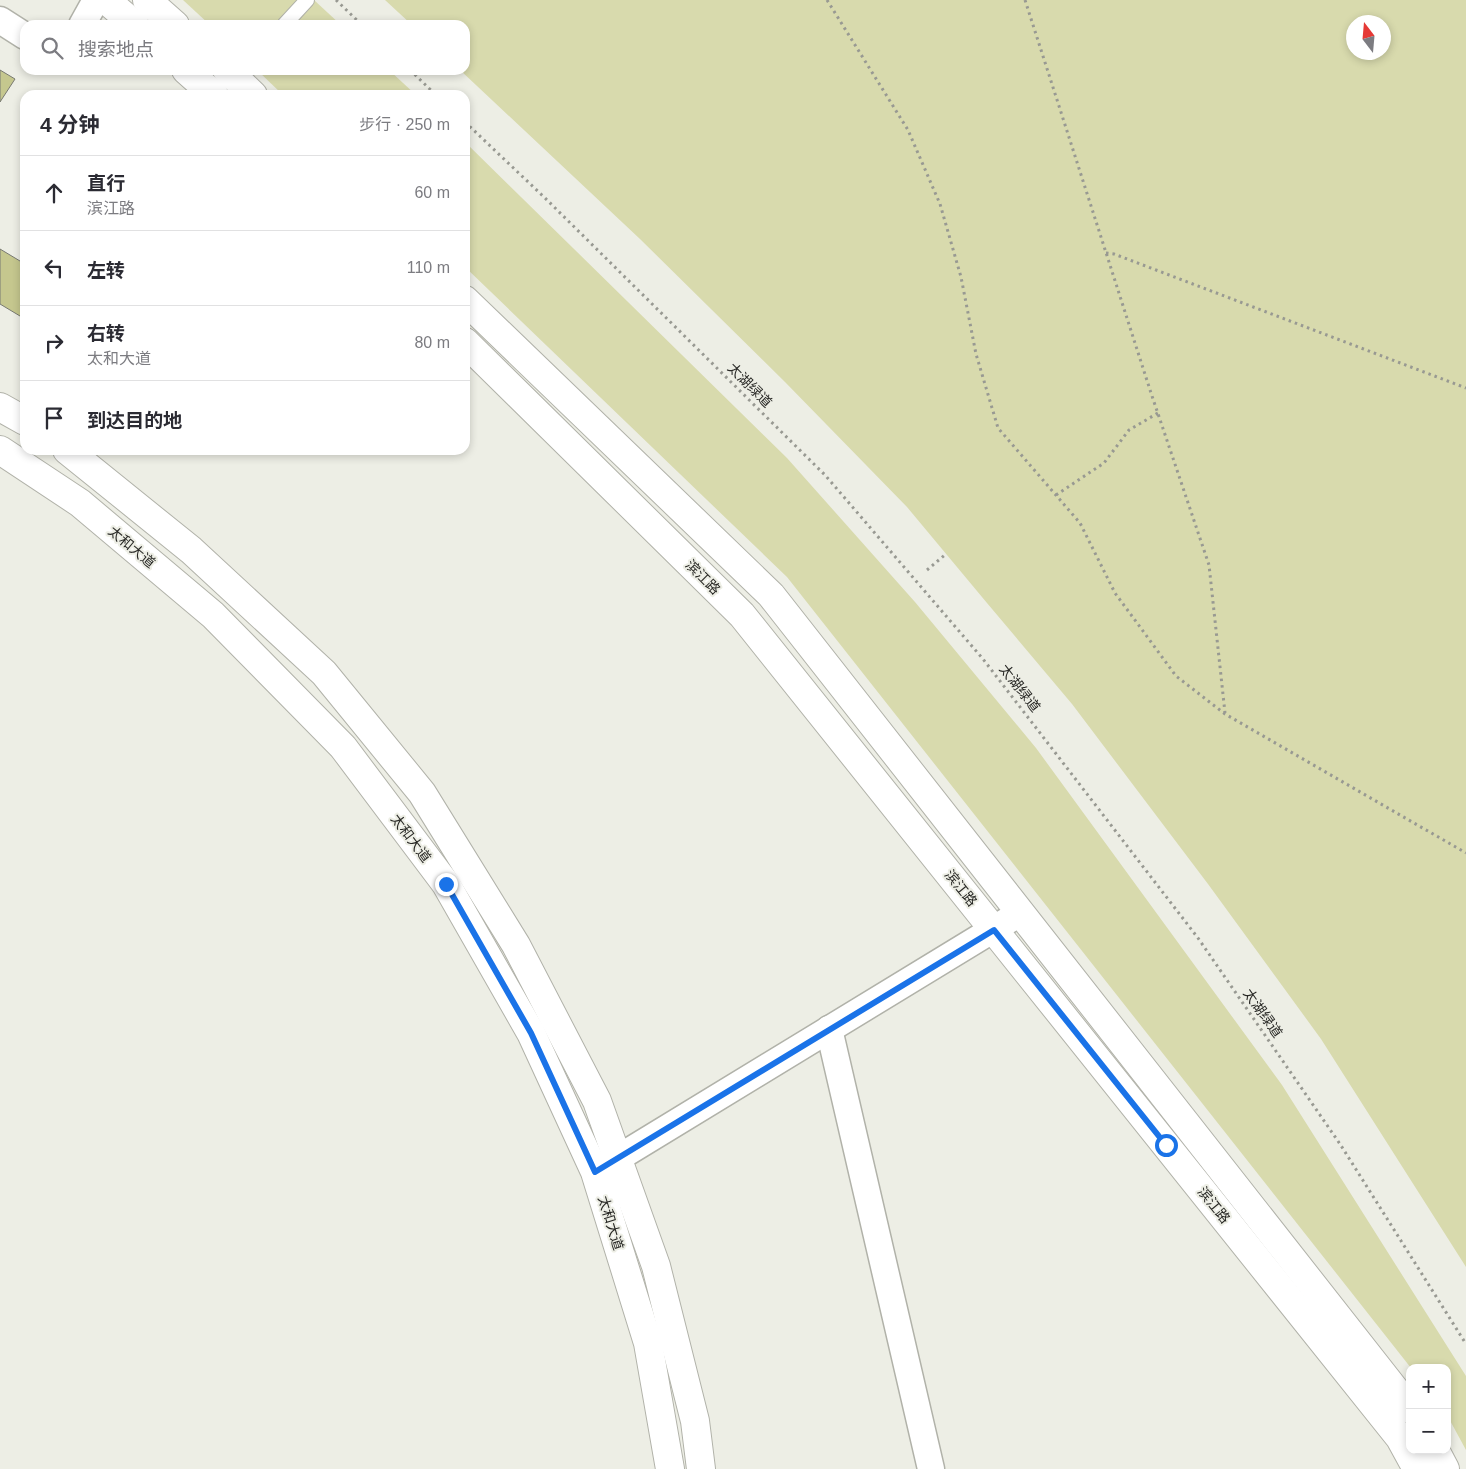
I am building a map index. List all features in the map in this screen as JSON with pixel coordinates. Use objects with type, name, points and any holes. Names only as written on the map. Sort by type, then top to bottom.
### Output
[{"type":"street","points":[[85,20],[96,0]]},
{"type":"street","points":[[106,0],[129,20]]},
{"type":"street","points":[[147,0],[170,20]]},
{"type":"street","points":[[0,20],[20,33]]},
{"type":"street","points":[[192,75],[208,90]]},
{"type":"street","points":[[470,305],[771,596],[1406,1404]]},
{"type":"street","name":"滨江路","points":[[470,347],[742,615],[1400,1438],[1417,1469]]},
{"type":"street","points":[[0,407],[20,418]]},
{"type":"street","name":"太和大道","points":[[0,450],[80,503],[213,615],[343,748],[446,884],[531,1033],[595,1172],[648,1343],[670,1469]]},
{"type":"street","name":"太和大道","points":[[73,455],[191,550],[324,673],[422,793],[516,945],[597,1100],[656,1266],[695,1421],[701,1469]]},
{"type":"street","points":[[595,1172],[1020,913]]},
{"type":"street","points":[[829,1029],[931,1469]]},
{"type":"street","points":[[1437,1454],[1446,1469]]},
{"type":"lane","points":[[289,20],[307,0]]},
{"type":"path","points":[[336,0],[357,20]]},
{"type":"path","points":[[827,0],[908,130],[940,204],[961,277],[976,354],[998,428],[1080,523],[1115,593],[1176,676],[1225,714],[1466,853]]},
{"type":"path","points":[[1025,0],[1209,565],[1225,714]]},
{"type":"path","points":[[415,75],[431,90]]},
{"type":"path","name":"太湖绿道","points":[[470,127],[545,198],[825,476],[983,659],[1198,938],[1340,1144],[1466,1344]]},
{"type":"path","points":[[1106,253],[1114,254],[1466,388]]},
{"type":"path","points":[[1056,495],[1104,463],[1129,430],[1158,413]]},
{"type":"path","points":[[928,570],[946,554]]},
{"type":"green space","points":[[183,0],[314,0],[336,20],[205,20]]},
{"type":"green space","points":[[385,0],[1466,0],[1466,1267],[1321,1039],[1208,884],[1072,704],[907,507],[785,382],[640,239],[465,75],[470,75],[470,20],[407,20]]},
{"type":"green space","points":[[262,75],[394,75],[411,90],[278,90]]},
{"type":"green space","points":[[470,147],[787,458],[915,602],[1036,748],[1282,1085],[1466,1376],[1466,1450],[1451,1422],[1451,1364],[1408,1364],[787,577],[470,272]]},
{"type":"building","points":[[0,70],[15,79],[0,102]]},
{"type":"building","points":[[0,249],[20,261],[20,316],[0,304]]},
{"type":"route","points":[[446,884],[531,1033],[595,1172],[994,930],[1166,1145]]}]
